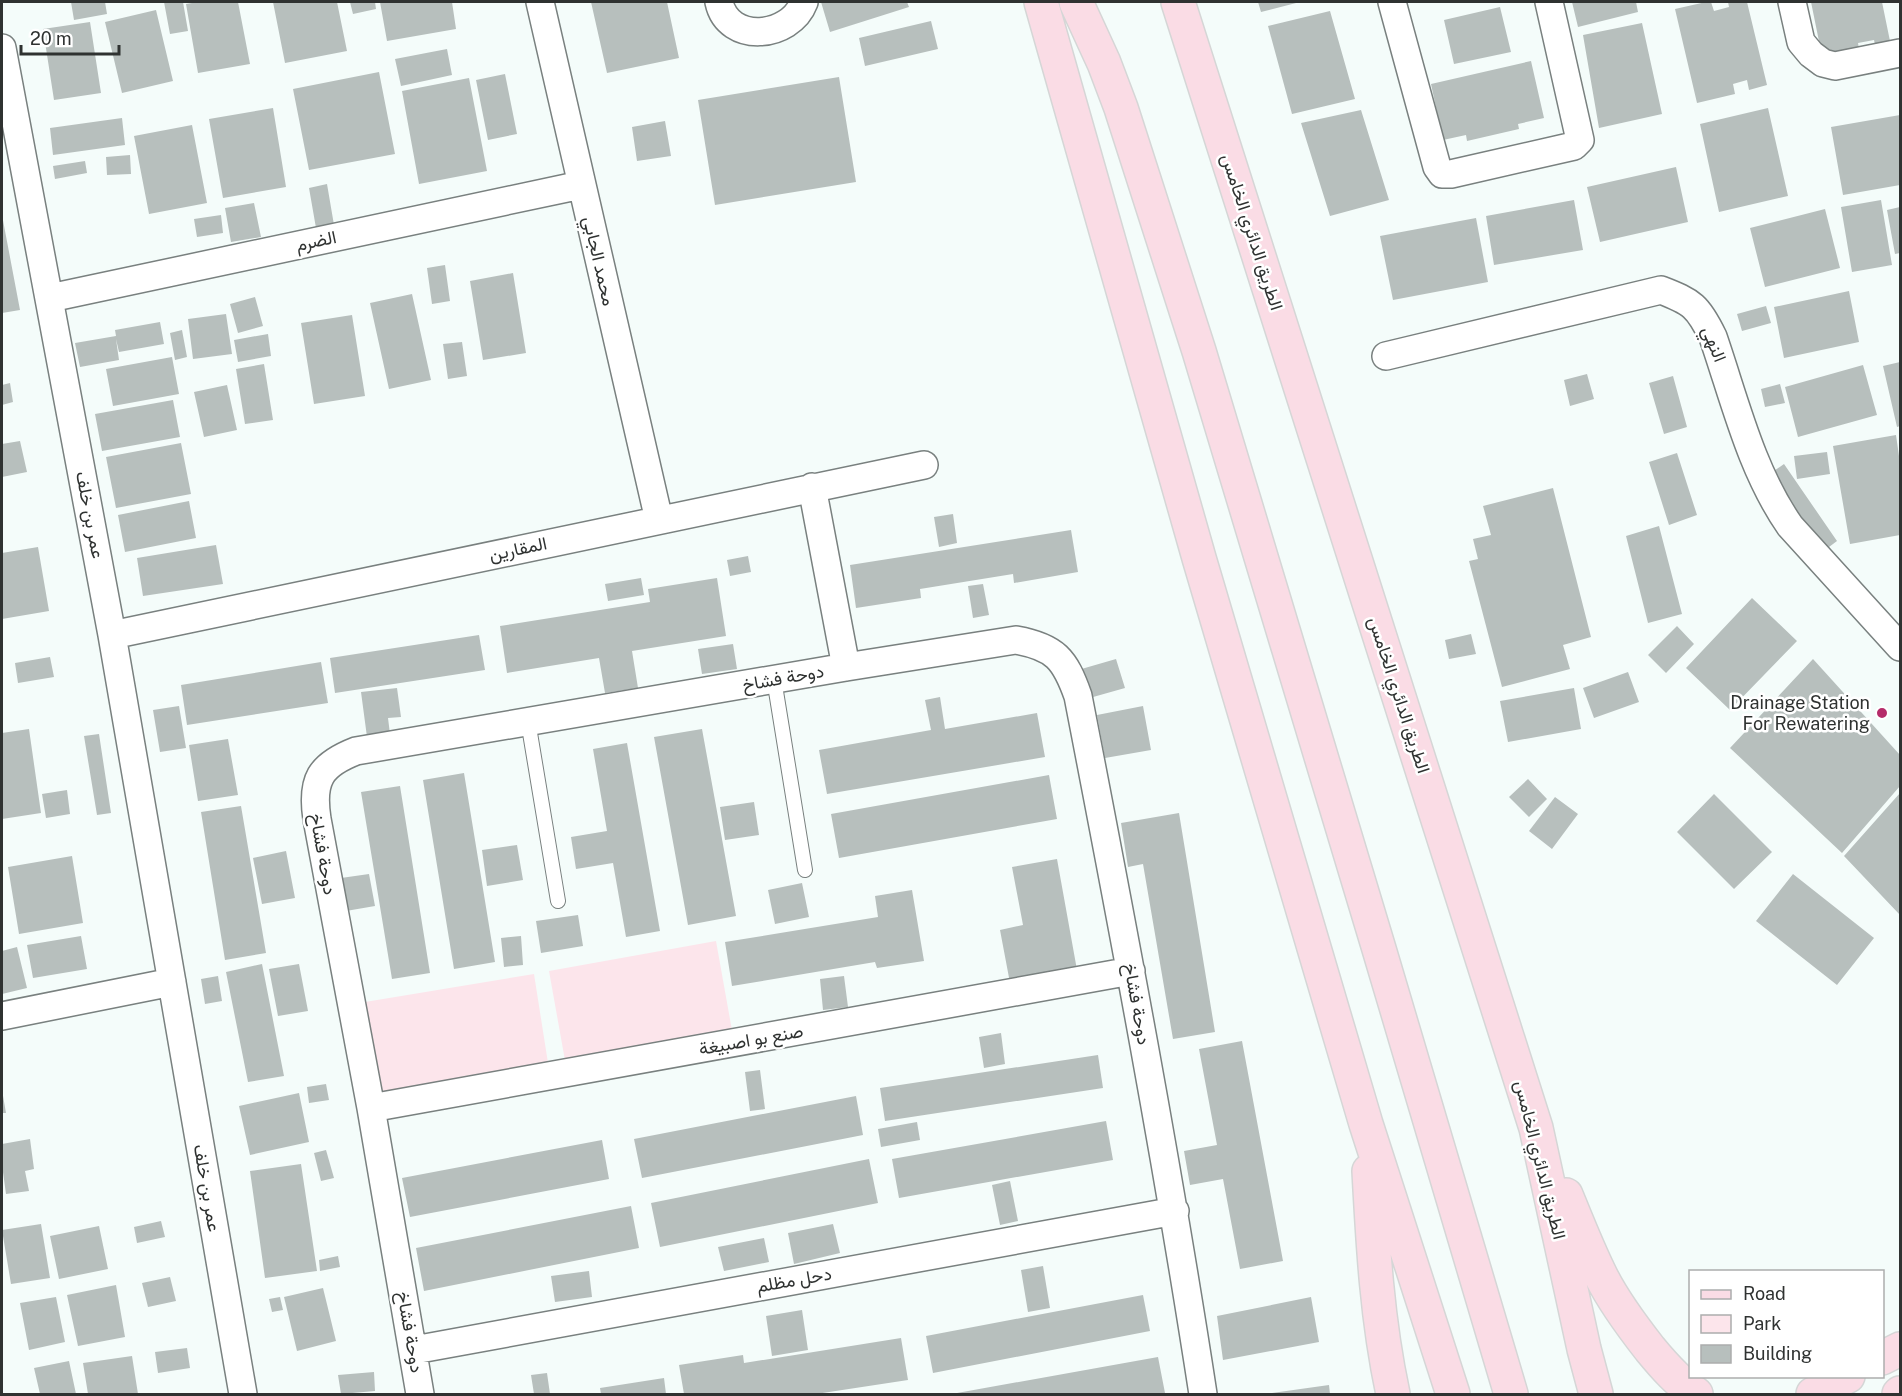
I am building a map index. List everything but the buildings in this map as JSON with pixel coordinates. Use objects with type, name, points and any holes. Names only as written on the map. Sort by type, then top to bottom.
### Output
[{"type":"main road","points":[[1041,2],[1195,547],[1366,1124],[1453,1395]]},
{"type":"main road","points":[[1076,2],[1104,63],[1121,108],[1199,351],[1511,1395]]},
{"type":"main road","name":"الطريق الدائري الخامس","points":[[1178,2],[1536,1128],[1596,1395]]},
{"type":"main road","points":[[1366,1124],[1375,1277],[1380,1322],[1393,1395]]},
{"type":"main road","points":[[1536,1128],[1601,1276],[1614,1298],[1635,1330],[1658,1358],[1681,1384],[1696,1395]]},
{"type":"main road","points":[[1884,1357],[1900,1349]]},
{"type":"main road","points":[[1814,1395],[1846,1378]]},
{"type":"street","name":"محمد الجابي","points":[[540,2],[658,520]]},
{"type":"street","points":[[719,2],[721,11],[734,25],[749,31],[766,32],[787,24],[804,2]]},
{"type":"street","points":[[1392,2],[1437,167],[1442,174],[1451,174],[1574,146],[1580,140],[1549,2]]},
{"type":"street","points":[[1792,2],[1801,42],[1823,63],[1835,66],[1900,53]]},
{"type":"street","name":"عمر بن خلف","points":[[2,48],[112,635],[243,1395]]},
{"type":"street","name":"الضرم","points":[[50,298],[582,185]]},
{"type":"street","name":"النهي","points":[[1386,356],[1661,290],[1684,300],[1702,315],[1713,337],[1761,477],[1775,504],[1790,526],[1900,647]]},
{"type":"street","name":"المقارين","points":[[112,635],[924,465]]},
{"type":"street","name":"دوحة فشاخ","points":[[812,487],[846,667]]},
{"type":"street","name":"دوحة فشاخ","points":[[420,1395],[371,1108],[316,819],[314,796],[320,776],[335,759],[357,751],[1016,640],[1038,644],[1056,655],[1070,674],[1077,696],[1175,1211],[1203,1395]]},
{"type":"street","name":"صنع بو اصبيغة","points":[[371,1108],[1131,971]]},
{"type":"street","points":[[2,1016],[172,982]]},
{"type":"street","name":"دحل مظلم","points":[[414,1350],[1175,1211]]},
{"type":"lane","points":[[774,679],[805,870]]},
{"type":"lane","points":[[528,721],[558,901]]},
{"type":"green space","points":[[716,941],[733,1036],[566,1066],[549,971]]},
{"type":"green space","points":[[534,974],[548,1063],[380,1092],[365,1002]]},
{"type":"place","name":"Drainage Station For Rewatering","points":[[1882,713]]}]
